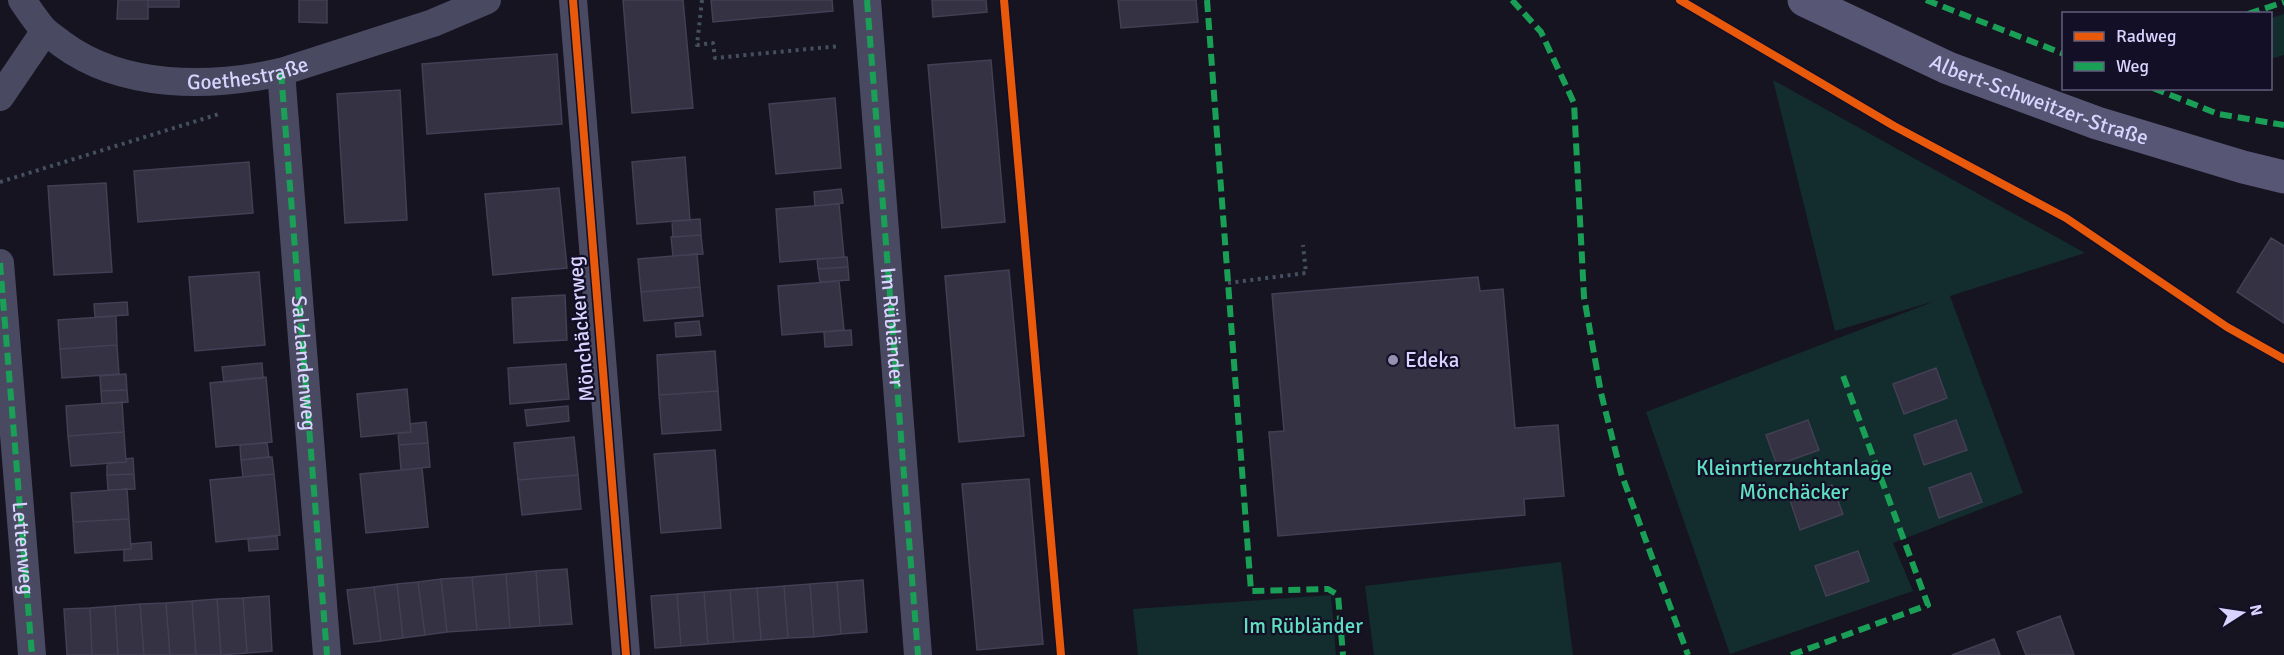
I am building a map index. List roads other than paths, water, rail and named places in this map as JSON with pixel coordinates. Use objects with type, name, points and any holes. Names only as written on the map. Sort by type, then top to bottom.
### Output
[{"type":"street","name":"Goethestraße","points":[[22,0],[45,31],[79,56],[114,71],[165,80],[218,81],[255,78],[281,72],[433,23],[488,0]]},
{"type":"street","name":"Mönchäckerweg","points":[[573,0],[626,655]]},
{"type":"street","name":"Im Rübländer","points":[[867,0],[918,655]]},
{"type":"street","name":"Albert-Schweitzer-Straße","points":[[1804,0],[1948,68],[2086,119],[2243,167],[2284,177]]},
{"type":"street","points":[[0,97],[45,31]]},
{"type":"street","name":"Salzlandenweg","points":[[281,72],[327,655]]},
{"type":"street","name":"Lettenweg","points":[[0,263],[32,655]]},
{"type":"place","name":"Edeka","points":[[1393,360]]},
{"type":"park label","name":"Kleinrtierzuchtanlage Mönchäcker","points":[[1794,480]]}]
